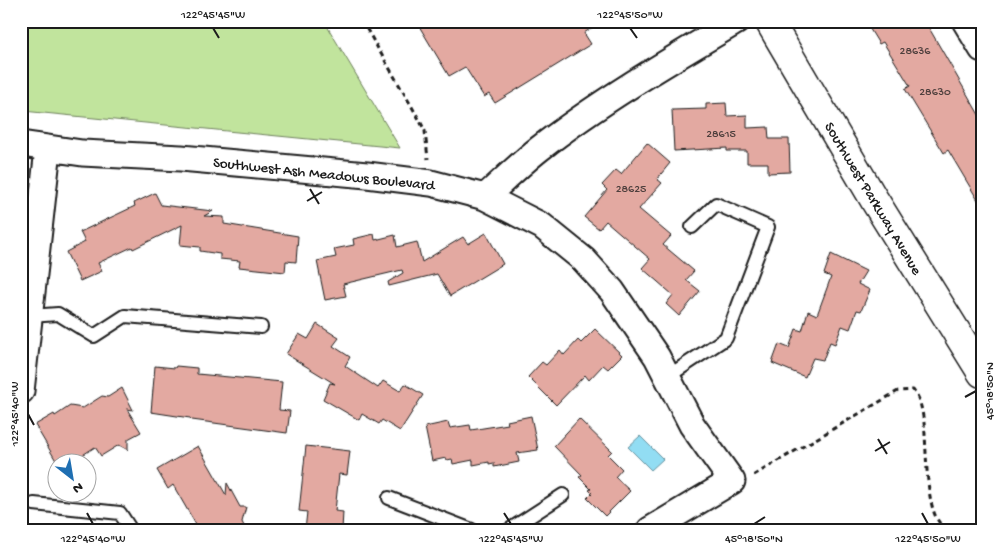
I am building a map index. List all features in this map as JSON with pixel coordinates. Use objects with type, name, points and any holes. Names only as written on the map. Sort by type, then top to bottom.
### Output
[{"type":"street","points":[[485,197],[537,150],[565,130],[649,74],[737,21]]},
{"type":"street","name":"Southwest Parkway Avenue","points":[[769,21],[870,193],[982,373]]},
{"type":"street","points":[[965,21],[982,49]]},
{"type":"street","name":"Southwest Ash Meadows Boulevard","points":[[21,144],[82,153],[181,158],[367,175],[431,183],[485,197],[542,226],[584,260],[612,292],[628,312],[657,357],[692,425],[732,481]]},
{"type":"street","points":[[21,391],[48,149]]},
{"type":"street","points":[[650,530],[732,481]]},
{"type":"lane","points":[[667,377],[726,338],[768,227],[716,204],[692,227]]},
{"type":"lane","points":[[30,316],[58,314],[94,336],[125,316],[262,327]]},
{"type":"lane","points":[[509,530],[563,495]]},
{"type":"lane","points":[[389,498],[472,530]]},
{"type":"lane","points":[[34,504],[120,513],[131,530]]},
{"type":"path","points":[[362,21],[425,131],[431,183]]},
{"type":"path","points":[[732,481],[746,479],[898,391],[913,390],[921,407],[927,455],[928,484],[932,505],[938,521],[947,530]]},
{"type":"green space","points":[[21,21],[324,21],[400,148],[23,111],[21,121]]},
{"type":"water","points":[[640,436],[663,459],[651,470],[628,447]]},
{"type":"building","points":[[416,21],[602,21],[584,33],[591,44],[495,103],[489,94],[484,97],[465,67],[449,76]]},
{"type":"building","points":[[865,21],[925,21],[982,120],[982,207],[948,150],[944,153],[905,89],[910,86],[883,42],[879,44]]},
{"type":"building","points":[[726,103],[727,116],[747,115],[747,128],[768,127],[769,139],[789,139],[790,172],[768,173],[768,163],[747,163],[747,151],[727,151],[727,148],[674,151],[672,110],[706,109],[706,104]]},
{"type":"building","points":[[647,143],[670,163],[657,179],[662,183],[639,209],[671,236],[663,245],[694,271],[686,280],[700,291],[679,316],[666,304],[673,295],[642,268],[650,259],[606,221],[599,229],[584,217],[607,190],[602,185],[616,170],[621,174]]},
{"type":"building","points":[[155,193],[161,205],[213,211],[204,216],[224,217],[224,224],[298,236],[296,262],[286,261],[285,272],[239,267],[240,261],[220,259],[220,254],[200,251],[200,247],[180,245],[182,225],[133,249],[132,247],[98,263],[102,271],[80,281],[66,252],[85,242],[80,232],[135,206],[134,203]]},
{"type":"building","points":[[486,233],[503,264],[450,296],[437,274],[389,286],[388,282],[403,273],[402,270],[343,284],[346,296],[325,300],[317,261],[336,257],[334,249],[354,245],[353,239],[374,234],[375,240],[395,235],[397,247],[417,242],[422,262],[463,237],[468,244]]},
{"type":"building","points":[[831,254],[866,271],[858,284],[870,290],[861,311],[857,310],[850,329],[842,326],[835,344],[830,342],[823,360],[813,358],[805,377],[772,363],[779,344],[789,348],[796,329],[802,331],[808,311],[817,315],[831,277],[824,274]]},
{"type":"building","points":[[317,324],[339,338],[333,346],[350,357],[345,366],[378,388],[383,381],[400,391],[405,384],[423,395],[400,431],[382,420],[379,424],[362,414],[359,420],[323,399],[330,383],[335,384],[286,354],[299,334],[308,339]]},
{"type":"building","points":[[595,329],[622,355],[608,369],[603,365],[589,380],[585,375],[556,405],[528,377],[542,362],[546,365],[560,350],[564,355],[578,340],[581,343]]},
{"type":"building","points":[[155,366],[197,368],[197,374],[282,382],[279,410],[290,411],[287,433],[192,420],[190,418],[151,412]]},
{"type":"building","points":[[122,388],[133,410],[127,409],[141,432],[128,439],[128,450],[119,445],[101,456],[95,447],[84,454],[52,454],[35,425],[54,414],[55,416],[70,406],[83,408],[102,396],[108,397]]},
{"type":"building","points":[[531,416],[538,450],[517,453],[519,462],[494,467],[494,463],[489,464],[489,462],[473,465],[473,460],[453,464],[452,459],[447,460],[446,458],[432,461],[425,427],[448,422],[450,428],[470,425],[471,430],[508,424],[507,421]]},
{"type":"building","points":[[579,419],[612,451],[608,455],[622,469],[615,477],[630,491],[605,516],[587,498],[592,493],[589,490],[591,489],[579,477],[582,475],[554,446]]},
{"type":"building","points":[[198,446],[226,495],[227,483],[240,507],[246,507],[242,522],[246,530],[199,530],[173,485],[168,489],[157,470]]},
{"type":"building","points":[[306,446],[350,451],[347,475],[339,474],[335,511],[343,512],[342,530],[305,530],[307,512],[299,511]]}]
